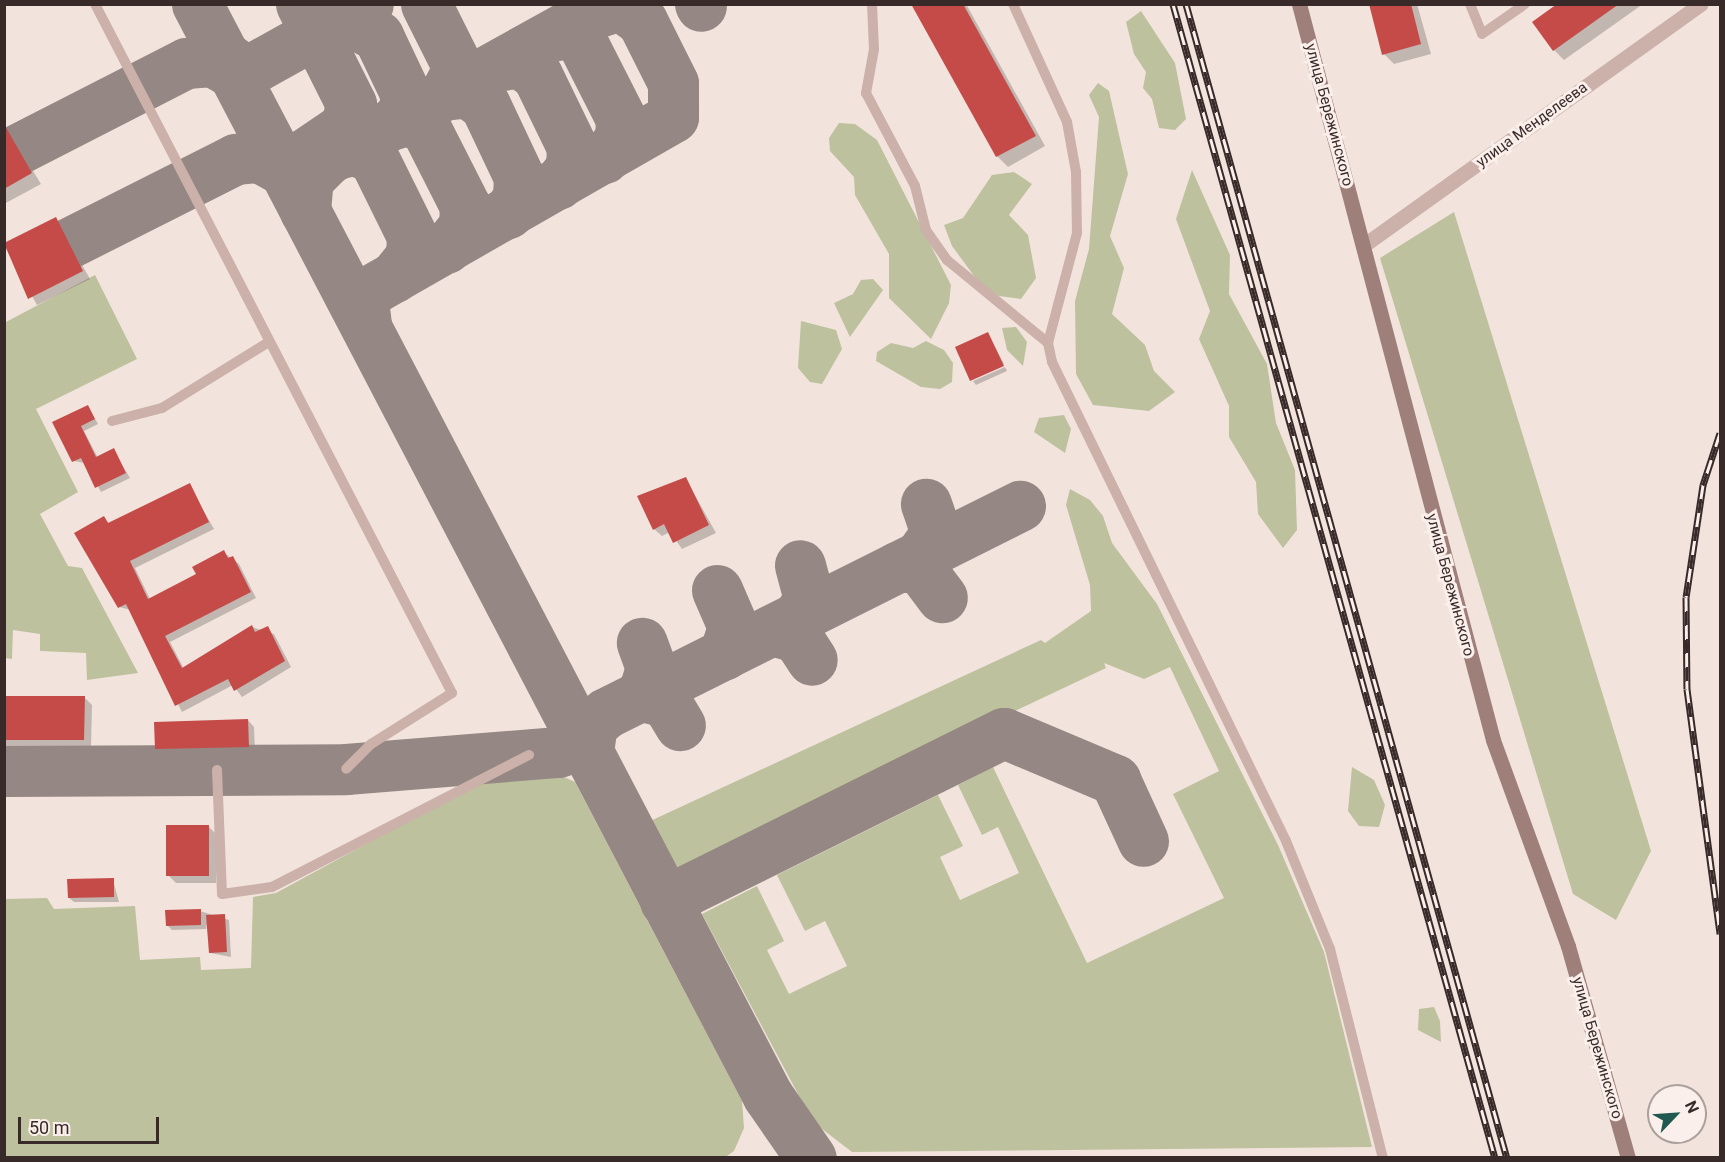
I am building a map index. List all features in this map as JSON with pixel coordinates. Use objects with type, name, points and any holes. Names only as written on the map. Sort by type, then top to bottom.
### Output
[{"type":"main road","name":"улица Бережинского","points":[[1299,4],[1496,751],[1568,946],[1628,1158]]},
{"type":"street","name":"улица Менделеева","points":[[1364,245],[1701,4]]},
{"type":"lane","points":[[95,4],[452,693],[371,744],[346,769]]},
{"type":"lane","points":[[872,4],[874,49],[866,93],[915,186],[926,230],[947,260],[1048,342]]},
{"type":"lane","points":[[1012,4],[1067,122],[1076,172],[1077,233],[1048,342],[1052,362],[1286,841],[1330,949],[1383,1158]]},
{"type":"lane","points":[[1470,4],[1482,34],[1525,4]]},
{"type":"lane","points":[[112,422],[162,408],[269,342]]},
{"type":"lane","points":[[217,770],[222,894],[272,886],[529,755]]},
{"type":"green space","points":[[1141,11],[1175,63],[1186,119],[1175,130],[1159,128],[1152,99],[1143,88],[1146,72],[1134,54],[1126,22]]},
{"type":"green space","points":[[1098,83],[1109,91],[1128,174],[1110,236],[1124,268],[1112,314],[1145,345],[1154,371],[1175,392],[1149,411],[1093,405],[1076,374],[1075,301],[1089,249],[1099,117],[1089,95]]},
{"type":"green space","points":[[839,123],[855,124],[877,140],[951,285],[949,303],[931,339],[889,298],[889,254],[855,195],[854,177],[830,151],[829,138]]},
{"type":"green space","points":[[1192,170],[1230,255],[1229,294],[1267,364],[1276,423],[1295,470],[1297,530],[1283,548],[1258,514],[1256,482],[1229,437],[1229,406],[1199,339],[1210,311],[1176,219]]},
{"type":"green space","points":[[1014,172],[1032,184],[1009,215],[1028,235],[1036,278],[1021,299],[999,296],[980,284],[952,246],[944,225],[963,218],[992,175]]},
{"type":"green space","points":[[1454,212],[1651,851],[1616,920],[1573,894],[1380,258]]},
{"type":"green space","points":[[95,275],[137,359],[36,409],[78,492],[40,514],[68,566],[82,568],[138,673],[87,680],[86,653],[40,651],[40,634],[13,630],[12,659],[5,658],[4,323]]},
{"type":"green space","points":[[873,279],[883,290],[850,337],[834,303],[853,294],[861,280]]},
{"type":"green space","points":[[801,321],[836,330],[842,349],[822,384],[810,382],[798,368]]},
{"type":"green space","points":[[1016,327],[1027,342],[1023,366],[1007,350],[1002,328]]},
{"type":"green space","points":[[926,341],[944,350],[953,363],[952,382],[940,389],[921,387],[876,361],[877,352],[891,343],[913,348]]},
{"type":"green space","points":[[1064,415],[1071,429],[1065,453],[1034,432],[1039,418]]},
{"type":"green space","points":[[1070,489],[1090,500],[1103,516],[1112,543],[1157,604],[1278,845],[1324,952],[1372,1147],[852,1152],[813,1122],[702,914],[757,886],[784,941],[767,950],[789,994],[847,966],[825,921],[805,931],[777,875],[938,795],[963,846],[940,857],[960,900],[1019,873],[998,827],[982,835],[958,785],[993,767],[1087,963],[1224,898],[1173,794],[1219,771],[1170,667],[1144,679],[1104,663],[1106,668],[673,872],[646,823],[1041,640],[1045,643],[1091,611],[1090,585],[1066,505]]},
{"type":"green space","points":[[1352,767],[1374,780],[1385,805],[1379,827],[1359,826],[1348,811]]},
{"type":"green space","points":[[547,769],[575,782],[742,1101],[744,1128],[734,1151],[724,1158],[5,1157],[4,899],[47,898],[54,909],[135,906],[140,960],[200,957],[201,970],[251,968],[253,897],[276,893],[502,770]]},
{"type":"green space","points":[[1434,1007],[1440,1021],[1441,1042],[1418,1030],[1419,1009]]},
{"type":"building","points":[[911,4],[963,4],[1036,136],[996,157]]},
{"type":"building","points":[[1369,4],[1411,4],[1421,44],[1382,55]]},
{"type":"building","points":[[1557,4],[1619,4],[1553,51],[1532,22]]},
{"type":"building","points":[[4,124],[32,173],[4,189]]},
{"type":"building","points":[[56,217],[83,271],[28,299],[4,243]]},
{"type":"building","points":[[988,332],[1004,366],[970,381],[955,347]]},
{"type":"building","points":[[88,405],[95,419],[81,426],[96,457],[114,448],[126,473],[95,488],[81,458],[72,462],[52,422]]},
{"type":"building","points":[[686,477],[709,525],[673,543],[664,524],[653,530],[637,496]]},
{"type":"building","points":[[190,483],[209,522],[130,561],[148,599],[196,574],[192,567],[224,550],[228,558],[233,556],[251,592],[165,636],[182,668],[252,625],[255,632],[268,626],[285,661],[234,691],[228,679],[175,706],[126,604],[118,608],[74,533],[104,516],[108,523]]},
{"type":"building","points":[[4,696],[85,696],[84,740],[4,740]]},
{"type":"building","points":[[248,719],[249,747],[155,749],[154,722]]},
{"type":"building","points":[[166,825],[209,825],[209,876],[166,876]]},
{"type":"building","points":[[114,878],[114,897],[68,898],[67,879]]},
{"type":"building","points":[[201,909],[201,925],[166,926],[165,910]]},
{"type":"building","points":[[225,914],[227,952],[209,953],[206,915]]},
{"type":"taxiway","points":[[197,4],[768,1096],[811,1158]]},
{"type":"taxiway","points":[[301,4],[351,104],[346,126],[306,153]]},
{"type":"taxiway","points":[[223,55],[240,67],[255,67],[368,4]]},
{"type":"taxiway","points":[[426,4],[458,68],[444,95]]},
{"type":"taxiway","points":[[305,211],[308,179],[328,159],[586,16],[620,5],[642,21],[673,83],[673,117],[371,290],[363,300],[366,326]]},
{"type":"taxiway","points":[[331,25],[357,25],[378,36],[407,97],[401,116],[390,125]]},
{"type":"taxiway","points":[[552,36],[568,33],[581,40],[621,119],[620,139],[604,158]]},
{"type":"taxiway","points":[[18,149],[186,63],[212,61],[233,73]]},
{"type":"taxiway","points":[[497,66],[519,62],[537,75],[572,147],[571,167],[558,184]]},
{"type":"taxiway","points":[[444,95],[467,92],[485,105],[519,177],[518,197],[508,213]]},
{"type":"taxiway","points":[[390,125],[406,120],[425,127],[465,206],[464,226],[446,248]]},
{"type":"taxiway","points":[[336,154],[353,150],[373,157],[412,236],[411,256],[394,277]]},
{"type":"taxiway","points":[[69,243],[235,159],[259,157],[284,171]]},
{"type":"taxiway","points":[[919,557],[936,533],[926,504]]},
{"type":"taxiway","points":[[588,752],[592,725],[606,713],[1020,506]]},
{"type":"taxiway","points":[[797,618],[809,599],[800,565]]},
{"type":"taxiway","points":[[897,567],[919,567],[942,597]]},
{"type":"taxiway","points":[[717,590],[733,627],[724,655]]},
{"type":"taxiway","points":[[772,630],[797,637],[812,660]]},
{"type":"taxiway","points":[[642,643],[651,668],[642,696]]},
{"type":"taxiway","points":[[642,696],[666,702],[680,725]]},
{"type":"taxiway","points":[[665,901],[1004,733],[1115,780],[1143,841]]},
{"type":"taxiway","points":[[4,771],[346,769],[558,752],[583,744]]},
{"type":"railway","points":[[1173,4],[1495,1158]]},
{"type":"railway","points":[[1186,4],[1507,1158]]},
{"type":"railway","points":[[1720,433],[1703,485],[1686,597],[1687,689],[1720,934]]}]
